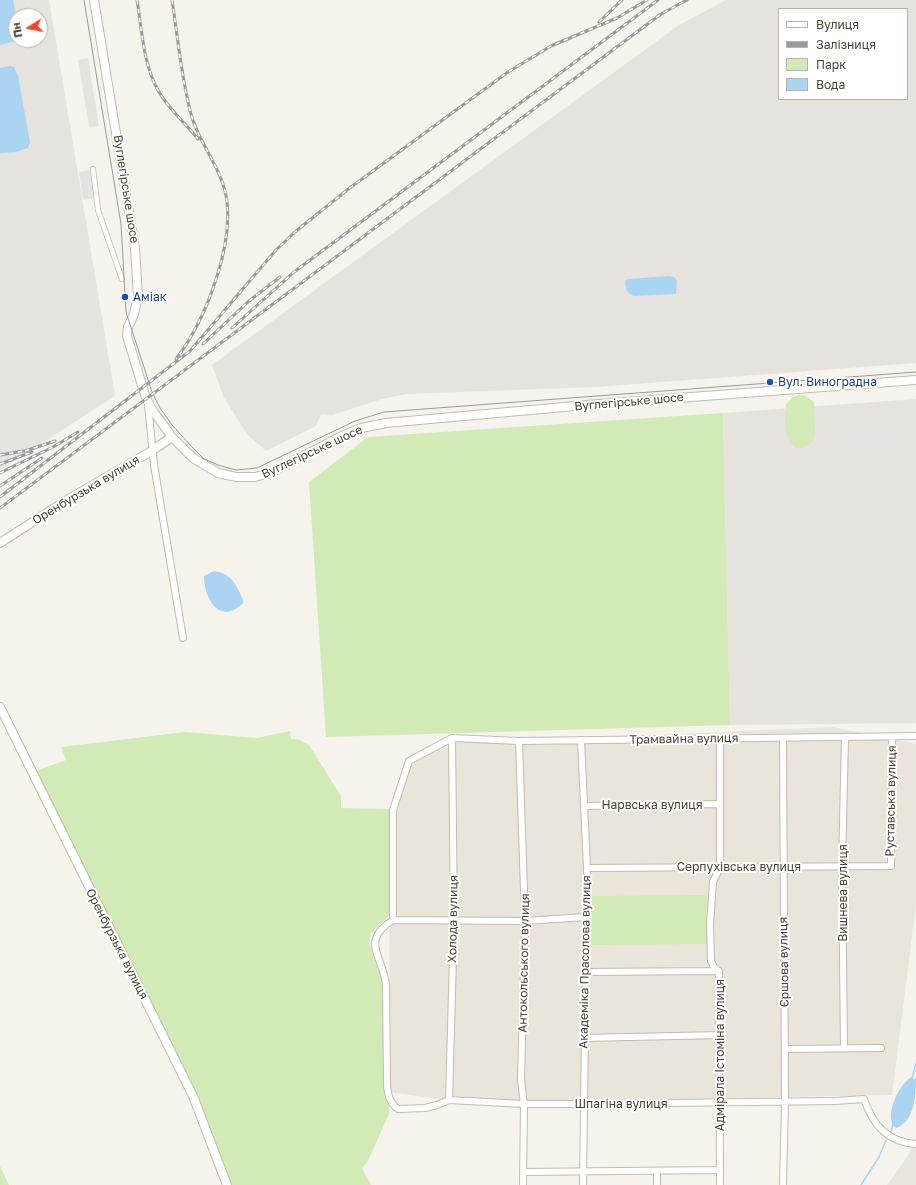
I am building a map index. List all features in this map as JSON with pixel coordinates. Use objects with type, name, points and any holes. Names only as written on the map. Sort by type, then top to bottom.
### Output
[{"type":"street","name":"Вуглегірське шосе","points":[[94,0],[135,248],[138,297],[134,314],[128,327],[127,336],[148,402],[172,437],[193,458],[210,470],[226,476],[255,477],[270,473],[342,436],[372,425],[586,405],[916,380]]},
{"type":"street","points":[[93,169],[98,210],[122,279]]},
{"type":"street","points":[[148,402],[152,451],[183,638]]},
{"type":"street","name":"Оренбурзька вулиця","points":[[0,544],[67,500],[152,451],[172,437]]},
{"type":"street","name":"Оренбурзька вулиця","points":[[0,707],[193,1096],[227,1185]]},
{"type":"street","name":"Трамвайна вулиця","points":[[452,738],[519,741],[916,736]]},
{"type":"street","name":"Вишнева вулиця","points":[[844,1048],[842,866],[846,737]]},
{"type":"street","name":"Руставська вулиця","points":[[891,866],[892,737]]},
{"type":"street","points":[[452,738],[409,761],[393,810],[393,920],[526,921],[585,917]]},
{"type":"street","name":"Холода вулиця","points":[[449,1100],[454,921],[452,738]]},
{"type":"street","name":"Адмірала Істоміна вулиця","points":[[720,738],[720,867],[714,882],[710,924],[711,961],[720,971],[720,1185]]},
{"type":"street","name":"Єршова вулиця","points":[[783,738],[785,1049],[783,1185]]},
{"type":"street","name":"Академіка Прасолова вулиця","points":[[581,740],[587,868],[584,972],[583,1185]]},
{"type":"street","name":"Антокольського вулиця","points":[[519,741],[526,921],[521,1080],[524,1104],[524,1185]]},
{"type":"street","name":"Нарвська вулиця","points":[[585,806],[719,804]]},
{"type":"street","name":"Серпухівська вулиця","points":[[587,868],[891,866]]},
{"type":"street","name":"Шпагіна вулиця","points":[[393,920],[378,931],[374,944],[384,970],[386,984],[388,1095],[390,1102],[398,1109],[425,1108],[449,1100],[524,1104],[583,1104],[785,1102],[864,1099],[869,1114],[890,1138],[902,1143],[916,1144]]},
{"type":"street","points":[[584,972],[720,971]]},
{"type":"street","points":[[584,1038],[720,1035]]},
{"type":"street","points":[[785,1049],[881,1048]]},
{"type":"street","points":[[524,1172],[583,1173],[720,1170]]},
{"type":"street","points":[[657,1171],[657,1185]]},
{"type":"shaded area","points":[[0,0],[49,0],[115,396],[0,470]]},
{"type":"shaded area","points":[[726,0],[916,0],[916,363],[595,387],[407,394],[382,399],[332,415],[321,414],[316,426],[266,451],[247,434],[224,398],[212,365],[679,25]]},
{"type":"shaded area","points":[[88,58],[99,126],[89,127],[78,60]]},
{"type":"shaded area","points":[[93,169],[96,198],[83,200],[79,172]]},
{"type":"shaded area","points":[[916,399],[916,723],[730,725],[723,413]]},
{"type":"shaded area","points":[[840,421],[846,421],[847,430],[904,427],[905,443],[841,446]]},
{"type":"shaded area","points":[[833,727],[916,744],[916,905],[892,1095],[467,1103],[389,1092],[390,809],[410,754],[462,738],[544,740]]},
{"type":"shaded area","points":[[916,1141],[916,1185],[887,1185],[905,1160]]},
{"type":"green space","points":[[800,395],[806,396],[814,402],[815,432],[812,443],[803,448],[796,448],[786,433],[786,404],[793,397]]},
{"type":"green space","points":[[723,413],[730,725],[326,737],[309,482],[368,437]]},
{"type":"green space","points":[[290,731],[291,739],[298,739],[309,745],[341,796],[341,808],[390,809],[390,915],[371,933],[369,943],[382,979],[389,1114],[367,1163],[362,1168],[371,1185],[229,1185],[196,1094],[36,771],[66,760],[61,747],[185,732],[257,738]]},
{"type":"green space","points":[[706,895],[707,944],[589,945],[588,896]]},
{"type":"green space","points":[[0,1166],[9,1185],[0,1185]]},
{"type":"water","points":[[0,0],[13,0],[14,8],[8,8],[8,43],[0,45]]},
{"type":"water","points":[[10,66],[14,67],[18,76],[30,142],[28,148],[16,152],[0,153],[0,68]]},
{"type":"water","points":[[669,276],[674,277],[677,281],[676,294],[634,296],[629,294],[626,288],[625,281],[628,279]]},
{"type":"water","points":[[214,571],[225,574],[236,585],[243,603],[235,609],[227,612],[221,611],[210,601],[204,576]]},
{"type":"water","points":[[912,1077],[916,1080],[913,1108],[907,1120],[896,1128],[892,1123],[891,1117],[894,1101],[902,1086]]},
{"type":"waterway","points":[[912,1078],[916,1063]]},
{"type":"waterway","points":[[891,1132],[893,1124]]},
{"type":"waterway","points":[[861,1185],[879,1157],[886,1140]]},
{"type":"tram line","points":[[84,0],[121,224],[126,312],[152,392],[160,408],[172,425],[204,459],[236,470],[257,468],[355,421],[384,412],[916,372]]},
{"type":"railway","points":[[137,0],[146,59],[154,82],[167,104],[198,139]]},
{"type":"railway","points":[[172,0],[182,72],[191,114],[198,133],[222,181],[228,211],[227,232],[223,255],[208,302],[187,343],[176,359]]},
{"type":"railway","points":[[599,22],[622,0]]},
{"type":"railway","points":[[0,497],[190,351],[276,250],[295,232],[347,190],[508,72],[551,46],[617,18],[647,0]]},
{"type":"railway","points":[[232,328],[294,272],[658,0]]},
{"type":"railway","points":[[0,508],[661,14],[687,0]]},
{"type":"railway","points":[[203,344],[249,301],[280,277]]},
{"type":"railway","points":[[0,473],[53,447],[78,432]]},
{"type":"railway","points":[[25,451],[55,441]]},
{"type":"railway","points":[[0,455],[23,451]]},
{"type":"railway","points":[[0,464],[32,452]]},
{"type":"railway","points":[[0,486],[42,458]]},
{"type":"place","name":"Аміак","points":[[125,297]]},
{"type":"place","name":"Вул. Виноградна","points":[[770,382]]}]
